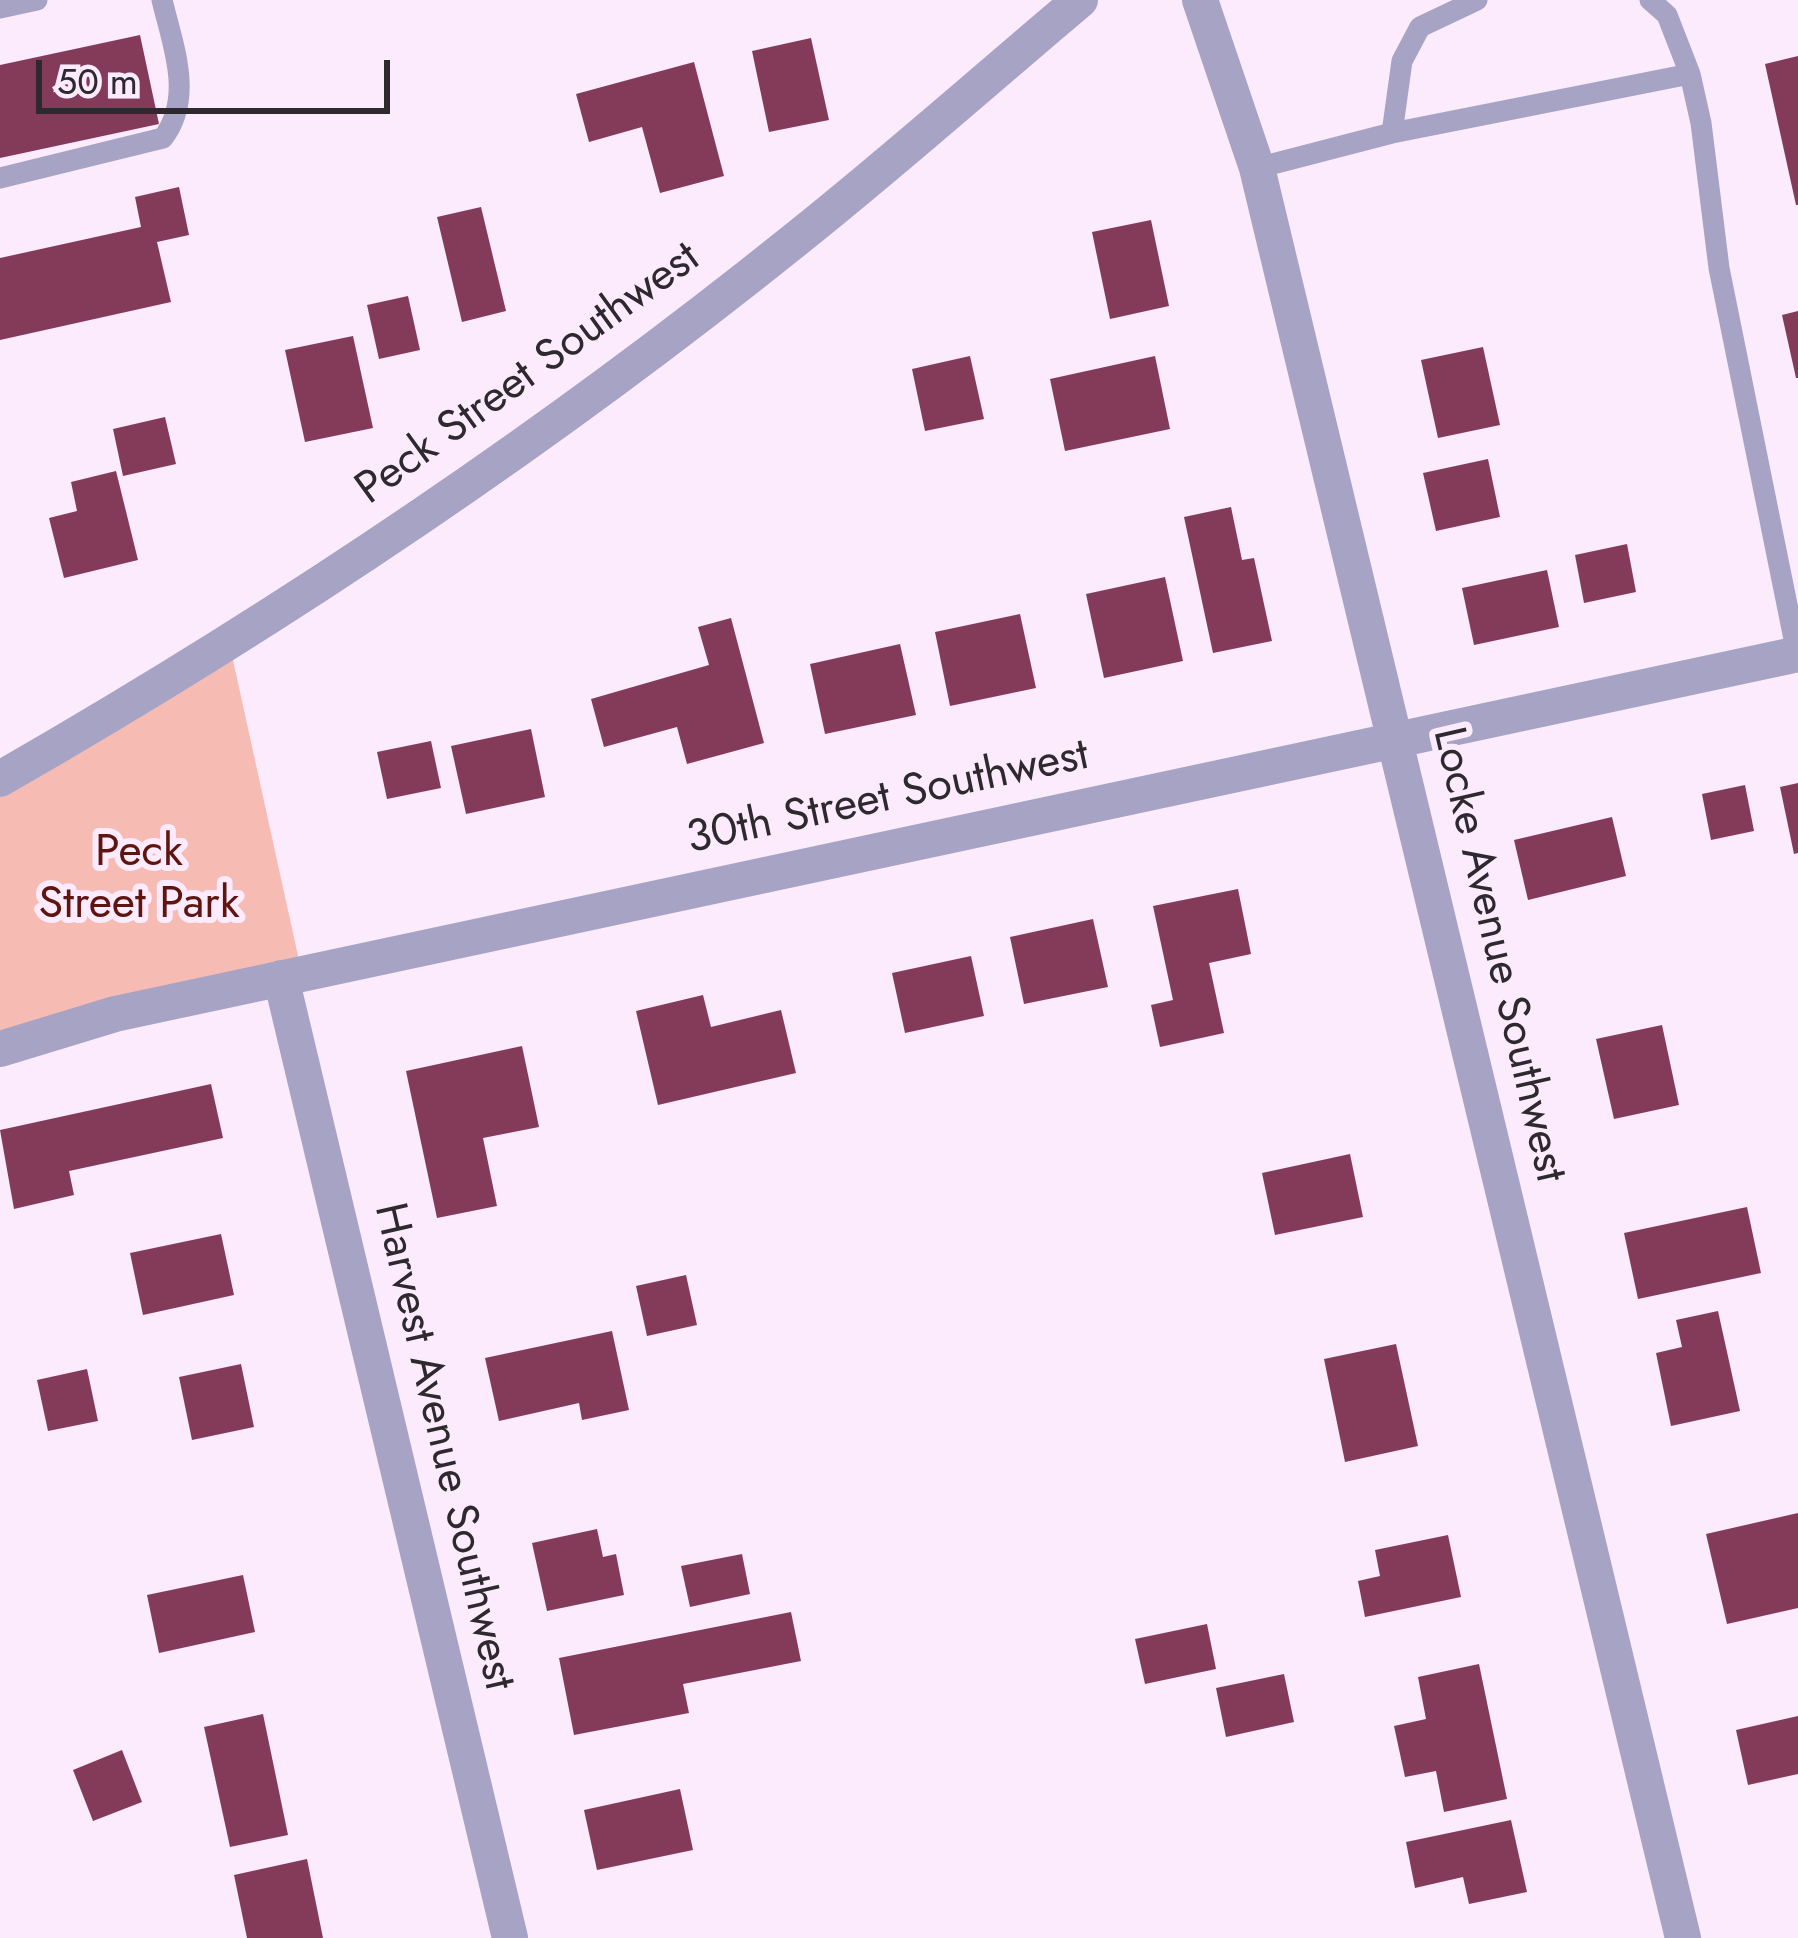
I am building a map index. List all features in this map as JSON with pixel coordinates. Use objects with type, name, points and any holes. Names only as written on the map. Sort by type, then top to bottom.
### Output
[{"type":"street","name":"Peck Street Southwest","points":[[0,779],[164,685],[563,417],[796,240],[1080,0]]},
{"type":"street","name":"Locke Avenue Southwest","points":[[1200,0],[1257,168],[1683,1938]]},
{"type":"street","name":"30th Street Southwest","points":[[0,1049],[115,1014],[1798,654]]},
{"type":"street","name":"Harvest Avenue Southwest","points":[[281,978],[510,1938]]},
{"type":"lane","points":[[0,8],[37,0]]},
{"type":"lane","points":[[0,178],[164,138],[178,119],[182,96],[161,0]]},
{"type":"lane","points":[[1392,133],[1402,61],[1420,27],[1477,0]]},
{"type":"lane","points":[[1649,0],[1667,15],[1690,74],[1701,123],[1719,268],[1798,654]]},
{"type":"lane","points":[[1257,168],[1392,133],[1690,74]]},
{"type":"green space","name":"Peck Street Park","points":[[229,642],[302,974],[0,1067],[0,762]]},
{"type":"building","points":[[140,35],[159,124],[0,158],[0,65]]},
{"type":"building","points":[[811,38],[829,120],[769,132],[752,51]]},
{"type":"building","points":[[1798,56],[1798,205],[1796,205],[1765,64]]},
{"type":"building","points":[[694,62],[724,176],[660,193],[642,127],[589,142],[576,94]]},
{"type":"building","points":[[179,187],[189,235],[157,242],[171,302],[0,340],[0,258],[141,227],[135,197]]},
{"type":"building","points":[[481,207],[506,311],[462,322],[437,217]]},
{"type":"building","points":[[1151,220],[1169,306],[1110,319],[1092,232]]},
{"type":"building","points":[[408,296],[420,350],[379,359],[367,305]]},
{"type":"building","points":[[1798,311],[1798,378],[1796,378],[1782,315]]},
{"type":"building","points":[[353,336],[373,428],[305,442],[285,350]]},
{"type":"building","points":[[1483,347],[1500,425],[1438,438],[1421,360]]},
{"type":"building","points":[[970,356],[984,419],[925,431],[912,369]]},
{"type":"building","points":[[1155,356],[1170,429],[1065,451],[1050,379]]},
{"type":"building","points":[[165,417],[176,464],[123,476],[113,429]]},
{"type":"building","points":[[1488,459],[1500,517],[1436,531],[1423,473]]},
{"type":"building","points":[[116,471],[138,560],[64,578],[49,518],[77,511],[71,482]]},
{"type":"building","points":[[1231,507],[1242,560],[1254,558],[1272,641],[1213,653],[1184,517]]},
{"type":"building","points":[[1627,544],[1636,592],[1584,603],[1575,555]]},
{"type":"building","points":[[1547,570],[1559,627],[1474,645],[1462,588]]},
{"type":"building","points":[[1165,577],[1183,661],[1104,678],[1086,594]]},
{"type":"building","points":[[1020,614],[1036,688],[950,706],[935,632]]},
{"type":"building","points":[[731,618],[764,743],[687,764],[677,727],[604,747],[591,699],[709,665],[698,627]]},
{"type":"building","points":[[900,644],[916,715],[825,734],[810,664]]},
{"type":"building","points":[[531,729],[545,797],[466,814],[451,746]]},
{"type":"building","points":[[431,741],[441,788],[387,799],[377,752]]},
{"type":"building","points":[[1798,783],[1798,853],[1794,854],[1780,787]]},
{"type":"building","points":[[1745,785],[1754,831],[1711,840],[1702,794]]},
{"type":"building","points":[[1612,817],[1626,876],[1528,900],[1514,840]]},
{"type":"building","points":[[1238,889],[1251,954],[1209,963],[1224,1033],[1160,1047],[1151,1005],[1173,1000],[1153,906]]},
{"type":"building","points":[[1093,919],[1108,987],[1024,1004],[1010,937]]},
{"type":"building","points":[[971,956],[984,1016],[905,1033],[892,973]]},
{"type":"building","points":[[703,995],[711,1027],[781,1010],[796,1073],[658,1105],[636,1011]]},
{"type":"building","points":[[1662,1025],[1679,1105],[1614,1119],[1596,1039]]},
{"type":"building","points":[[522,1046],[539,1127],[483,1138],[497,1206],[437,1218],[406,1071]]},
{"type":"building","points":[[211,1084],[223,1138],[69,1171],[74,1195],[14,1209],[0,1130]]},
{"type":"building","points":[[1350,1154],[1363,1217],[1275,1235],[1262,1173]]},
{"type":"building","points":[[1747,1207],[1761,1273],[1638,1299],[1624,1233]]},
{"type":"building","points":[[221,1234],[234,1295],[143,1315],[130,1253]]},
{"type":"building","points":[[686,1275],[697,1325],[647,1336],[636,1286]]},
{"type":"building","points":[[1718,1311],[1740,1411],[1671,1426],[1656,1353],[1682,1347],[1676,1320]]},
{"type":"building","points":[[612,1331],[629,1410],[582,1420],[579,1403],[499,1421],[485,1358]]},
{"type":"building","points":[[1396,1344],[1418,1446],[1345,1462],[1324,1359]]},
{"type":"building","points":[[241,1364],[254,1427],[192,1440],[179,1377]]},
{"type":"building","points":[[87,1369],[98,1421],[48,1431],[37,1380]]},
{"type":"building","points":[[1798,1513],[1798,1608],[1727,1624],[1706,1534]]},
{"type":"building","points":[[597,1529],[603,1557],[616,1554],[624,1595],[547,1611],[532,1543]]},
{"type":"building","points":[[1448,1535],[1461,1597],[1365,1617],[1358,1581],[1380,1576],[1375,1550]]},
{"type":"building","points":[[742,1554],[750,1594],[690,1607],[681,1566]]},
{"type":"building","points":[[243,1575],[255,1632],[159,1653],[147,1595]]},
{"type":"building","points":[[791,1612],[801,1661],[683,1684],[689,1713],[574,1735],[559,1658]]},
{"type":"building","points":[[1207,1624],[1216,1669],[1145,1684],[1135,1639]]},
{"type":"building","points":[[1479,1664],[1507,1799],[1444,1812],[1436,1771],[1405,1777],[1394,1726],[1426,1719],[1418,1677]]},
{"type":"building","points":[[1284,1674],[1294,1722],[1226,1737],[1216,1688]]},
{"type":"building","points":[[263,1714],[288,1835],[230,1847],[204,1727]]},
{"type":"building","points":[[1798,1716],[1798,1774],[1748,1785],[1736,1730]]},
{"type":"building","points":[[122,1750],[142,1802],[93,1821],[73,1770]]},
{"type":"building","points":[[680,1789],[693,1850],[597,1870],[584,1810]]},
{"type":"building","points":[[1511,1820],[1527,1892],[1469,1904],[1463,1877],[1415,1888],[1406,1842]]},
{"type":"building","points":[[307,1859],[323,1938],[247,1938],[234,1875]]}]
